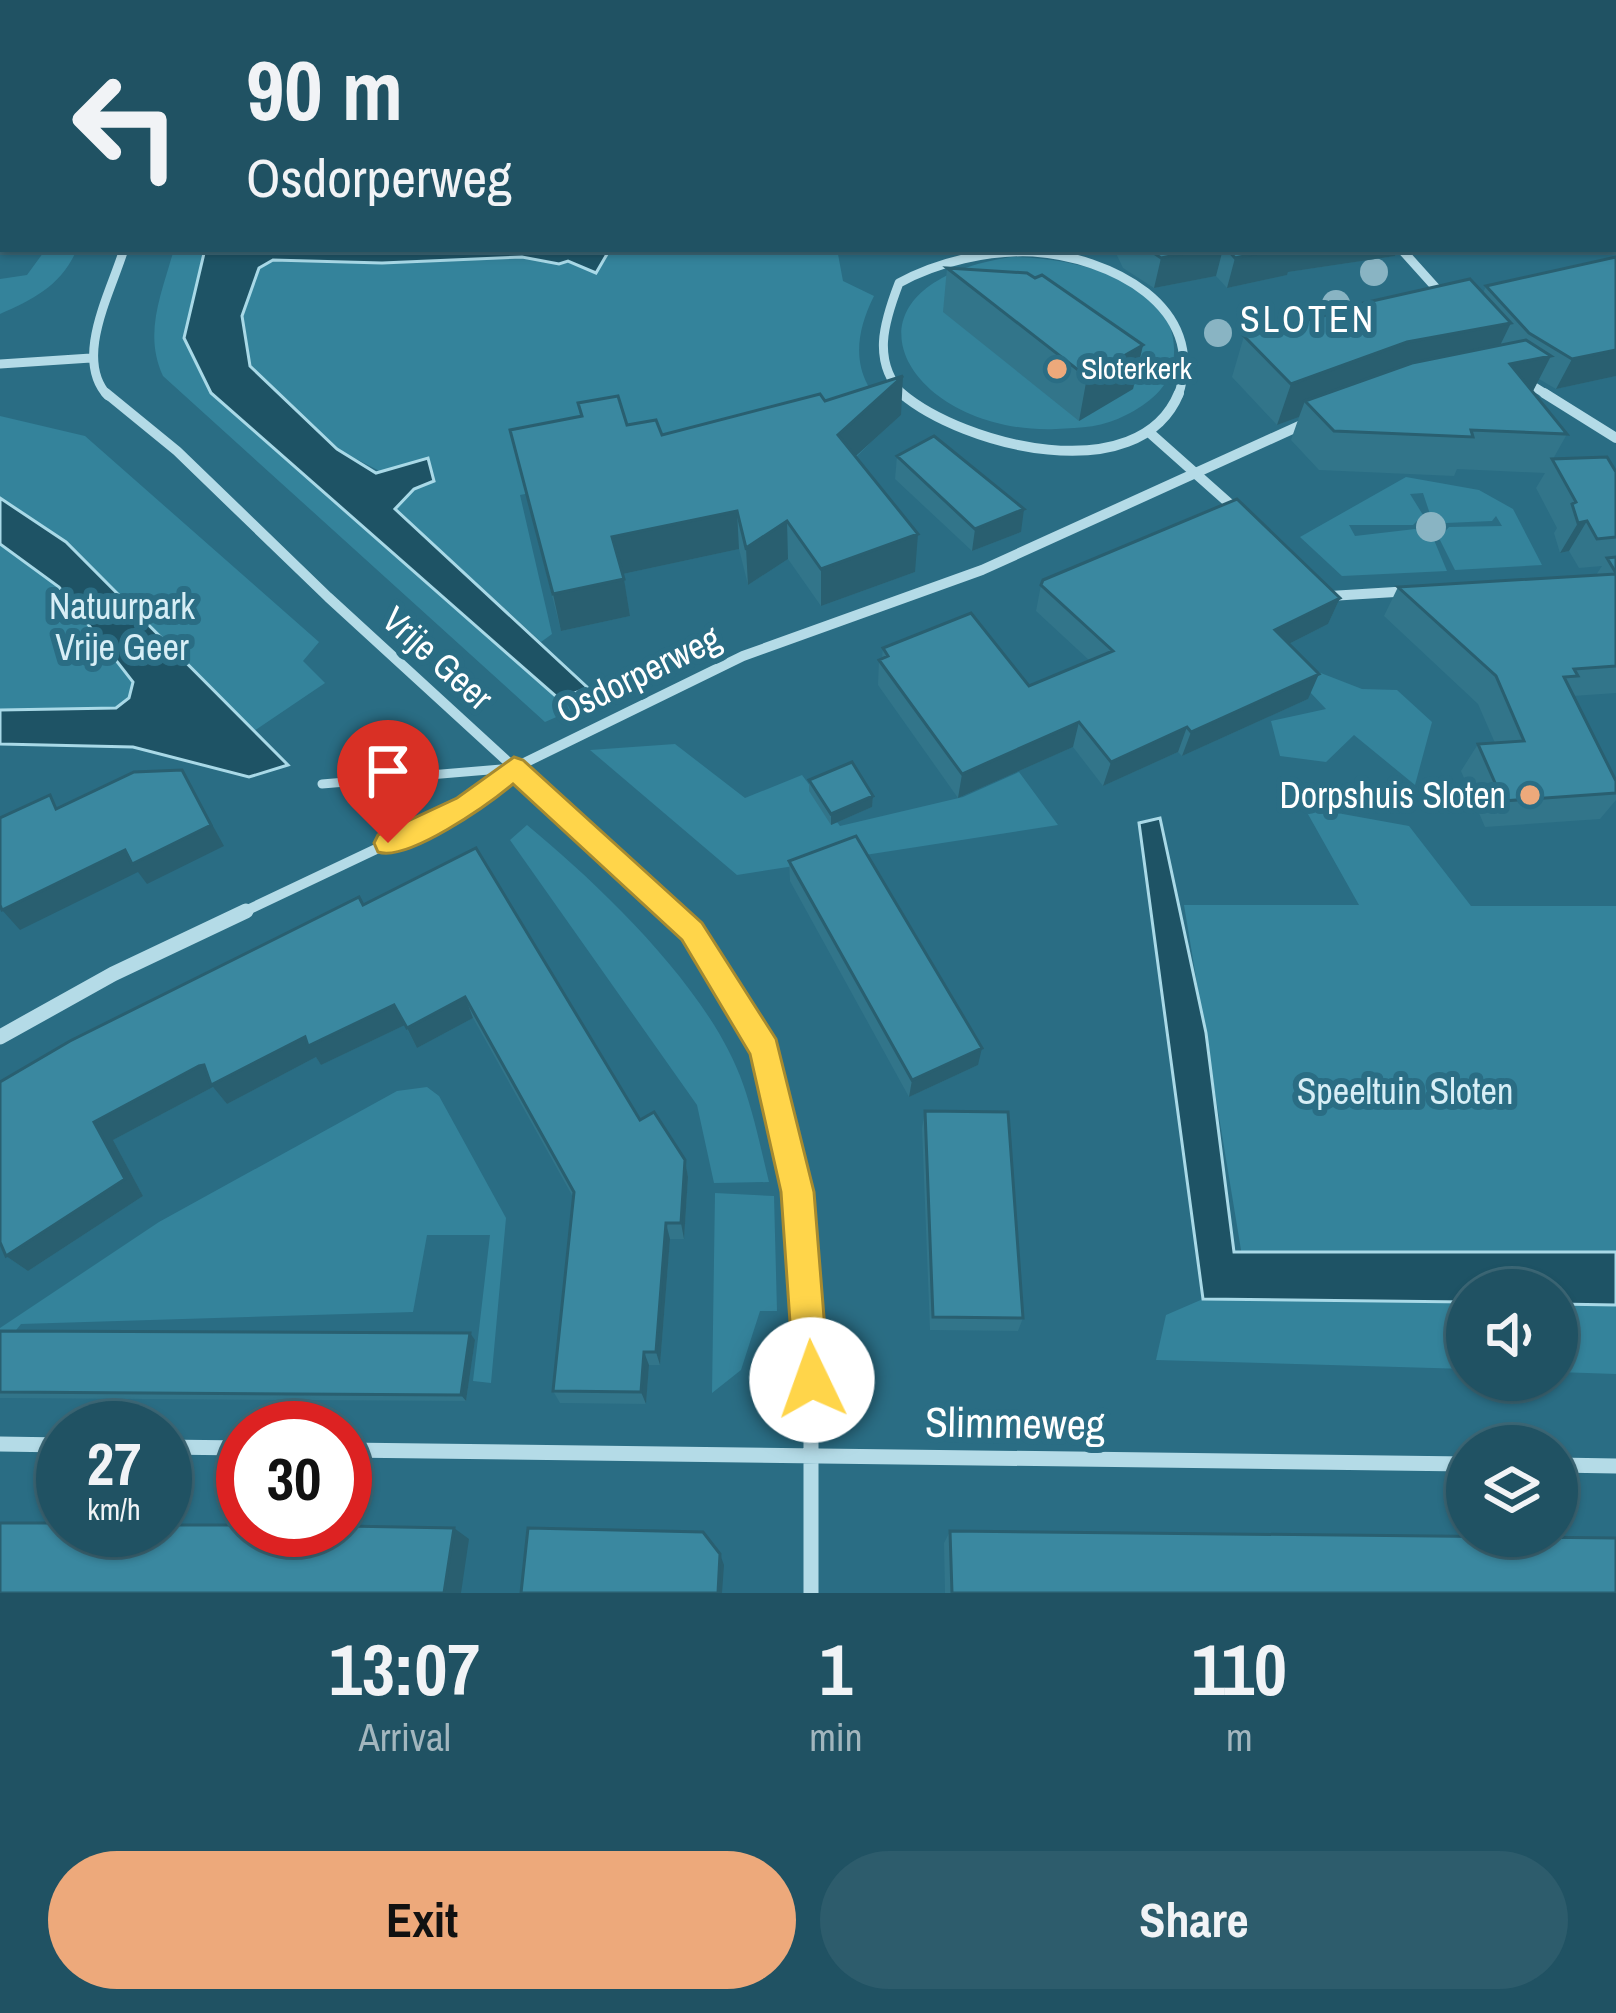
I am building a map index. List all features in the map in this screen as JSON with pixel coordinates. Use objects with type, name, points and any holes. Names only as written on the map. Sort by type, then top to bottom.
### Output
[{"type":"street","points":[[0,364],[91,358],[123,252]]},
{"type":"street","points":[[1031,252],[1107,269],[1155,296],[1177,321],[1186,358],[1182,388],[1150,434],[1094,450],[1047,448],[976,436],[926,414],[885,368],[881,341],[899,283],[922,268],[1031,252]]},
{"type":"street","points":[[1404,252],[1451,306]]},
{"type":"street","name":"Vrije Geer","points":[[91,358],[98,384],[120,407],[184,457],[692,932],[765,1049],[798,1192],[811,1343],[811,1593]]},
{"type":"street","points":[[1508,370],[1616,438]]},
{"type":"street","name":"Osdorperweg","points":[[2,1030],[466,806],[514,768],[742,656],[982,570],[1323,415]]},
{"type":"street","points":[[1150,434],[1246,518]]},
{"type":"street","points":[[1313,580],[1330,596],[1416,590]]},
{"type":"street","points":[[0,1444],[36,1445]]},
{"type":"street","name":"Slimmeweg","points":[[372,1450],[1446,1464]]},
{"type":"street","points":[[1578,1465],[1616,1466]]},
{"type":"lane","points":[[322,784],[514,768]]},
{"type":"green space","points":[[44,252],[76,252],[46,289],[0,314],[0,279],[27,275]]},
{"type":"green space","points":[[173,252],[203,252],[184,338],[559,699],[604,682],[616,691],[545,722],[163,376],[155,344],[160,297]]},
{"type":"green space","points":[[608,252],[838,252],[843,281],[874,296],[862,330],[860,361],[871,390],[896,417],[855,458],[649,470],[520,495],[552,634],[541,642],[395,508],[414,489],[337,449],[250,366],[242,316],[259,268],[273,260],[382,263],[523,257],[558,264],[568,261],[595,273]]},
{"type":"green space","points":[[1011,257],[1092,269],[1143,293],[1162,311],[1172,335],[1171,372],[1156,394],[1109,422],[1056,429],[1003,425],[959,409],[926,385],[906,356],[902,326],[916,297],[952,273]]},
{"type":"green space","name":"Natuurpark Vrije Geer","points":[[0,416],[85,436],[319,642],[303,661],[325,683],[254,731],[248,725],[0,740]]},
{"type":"green space","points":[[1406,477],[1479,490],[1513,509],[1542,565],[1455,570],[1439,538],[1449,527],[1502,526],[1496,516],[1492,521],[1446,523],[1430,514],[1423,493],[1410,494],[1423,515],[1413,525],[1349,525],[1355,536],[1415,529],[1434,540],[1447,571],[1342,576],[1300,537]]},
{"type":"green space","points":[[1295,663],[1362,689],[1397,690],[1432,722],[1415,785],[1354,735],[1326,762],[1280,756],[1271,721],[1326,709],[1293,674]]},
{"type":"green space","points":[[675,744],[745,798],[802,775],[840,826],[963,797],[1019,772],[1058,825],[737,875],[590,750]]},
{"type":"green space","name":"Speeltuin Sloten","points":[[1304,807],[1409,826],[1471,906],[1616,906],[1616,1276],[1578,1276],[1578,1269],[1446,1269],[1446,1278],[1246,1280],[1184,905],[1359,905]]},
{"type":"green space","points":[[527,825],[620,910],[706,1013],[743,1084],[769,1182],[714,1183],[697,1105],[510,840]]},
{"type":"green space","points":[[427,1087],[439,1096],[506,1218],[491,1383],[473,1381],[490,1235],[427,1235],[413,1312],[21,1324],[0,1350],[0,1328],[159,1222],[397,1091]]},
{"type":"green space","points":[[715,1193],[774,1196],[777,1311],[760,1311],[741,1370],[712,1393]]},
{"type":"green space","points":[[1203,1299],[1446,1302],[1446,1368],[1156,1360],[1166,1315]]},
{"type":"green space","points":[[1578,1304],[1616,1305],[1616,1374],[1578,1373]]},
{"type":"shaded area","points":[[204,252],[608,252],[596,273],[568,261],[559,264],[522,257],[382,263],[273,260],[259,268],[242,316],[250,366],[337,449],[376,473],[428,458],[434,481],[414,489],[395,509],[588,688],[559,699],[211,393],[184,338]]},
{"type":"shaded area","points":[[0,498],[66,542],[288,765],[249,777],[133,747],[0,744],[0,710],[116,708],[129,698],[133,682],[59,587],[0,544]]},
{"type":"shaded area","points":[[1160,818],[1206,1033],[1234,1252],[1616,1252],[1616,1305],[1578,1304],[1578,1269],[1446,1269],[1446,1302],[1203,1299],[1139,823]]},
{"type":"building","points":[[1152,252],[1190,252],[1161,258]]},
{"type":"building","points":[[1230,252],[1263,252],[1235,258]]},
{"type":"building","points":[[1616,257],[1616,350],[1572,359],[1529,333],[1486,286]]},
{"type":"building","points":[[947,268],[1042,275],[1143,345],[1087,377]]},
{"type":"building","points":[[1470,279],[1511,323],[1407,342],[1291,384],[1244,336],[1335,313],[1332,310]]},
{"type":"building","points":[[1526,340],[1551,356],[1510,364],[1567,434],[1471,430],[1473,437],[1334,431],[1305,401],[1412,363]]},
{"type":"building","points":[[903,376],[838,435],[918,534],[821,569],[787,521],[746,548],[737,511],[612,537],[624,579],[553,594],[510,430],[582,416],[578,403],[618,396],[627,425],[656,420],[662,435],[820,394],[825,401]]},
{"type":"building","points":[[934,436],[1024,509],[975,529],[897,456]]},
{"type":"building","points":[[1607,457],[1616,472],[1616,537],[1597,539],[1587,521],[1578,523],[1572,504],[1576,502],[1552,459]]},
{"type":"building","points":[[1237,499],[1340,598],[1275,630],[1319,674],[1191,732],[1187,727],[1111,762],[1079,722],[962,774],[879,660],[888,656],[883,648],[971,613],[1029,686],[1113,651],[1041,585],[1043,580]]},
{"type":"building","points":[[1616,574],[1616,666],[1574,669],[1578,676],[1564,677],[1616,781],[1616,793],[1503,801],[1478,744],[1524,741],[1496,676],[1398,587]]},
{"type":"building","points":[[852,762],[873,796],[831,814],[809,780]]},
{"type":"building","points":[[182,770],[211,825],[132,864],[125,850],[2,910],[0,818],[50,795],[56,809],[134,772]]},
{"type":"building","points":[[856,836],[982,1048],[912,1080],[789,861]]},
{"type":"building","points":[[476,848],[640,1120],[654,1112],[685,1160],[681,1223],[666,1223],[656,1352],[644,1352],[641,1392],[553,1391],[574,1192],[465,997],[407,1028],[394,1005],[308,1046],[305,1037],[211,1085],[204,1065],[199,1066],[94,1122],[125,1179],[6,1256],[0,1242],[0,1082],[70,1041],[359,897],[363,905]]},
{"type":"building","points":[[925,1111],[1008,1112],[1023,1318],[933,1317]]},
{"type":"building","points":[[0,1331],[470,1333],[461,1395],[0,1392]]},
{"type":"building","points":[[0,1523],[36,1523],[36,1557],[192,1557],[192,1525],[216,1525],[216,1557],[372,1557],[372,1526],[454,1528],[444,1593],[0,1593]]},
{"type":"building","points":[[528,1528],[703,1532],[720,1554],[718,1593],[521,1593]]},
{"type":"building","points":[[950,1531],[1446,1536],[1446,1557],[1578,1557],[1578,1538],[1616,1538],[1616,1593],[952,1593]]},
{"type":"place","name":"Sloterkerk","points":[[1057,369]]},
{"type":"place","name":"Dorpshuis Sloten","points":[[1530,795]]},
{"type":"district","name":"SLOTEN","points":[[1308,319]]},
{"type":"route","points":[[388,843],[466,806],[514,768],[692,932],[765,1049],[798,1192],[812,1380]]}]
